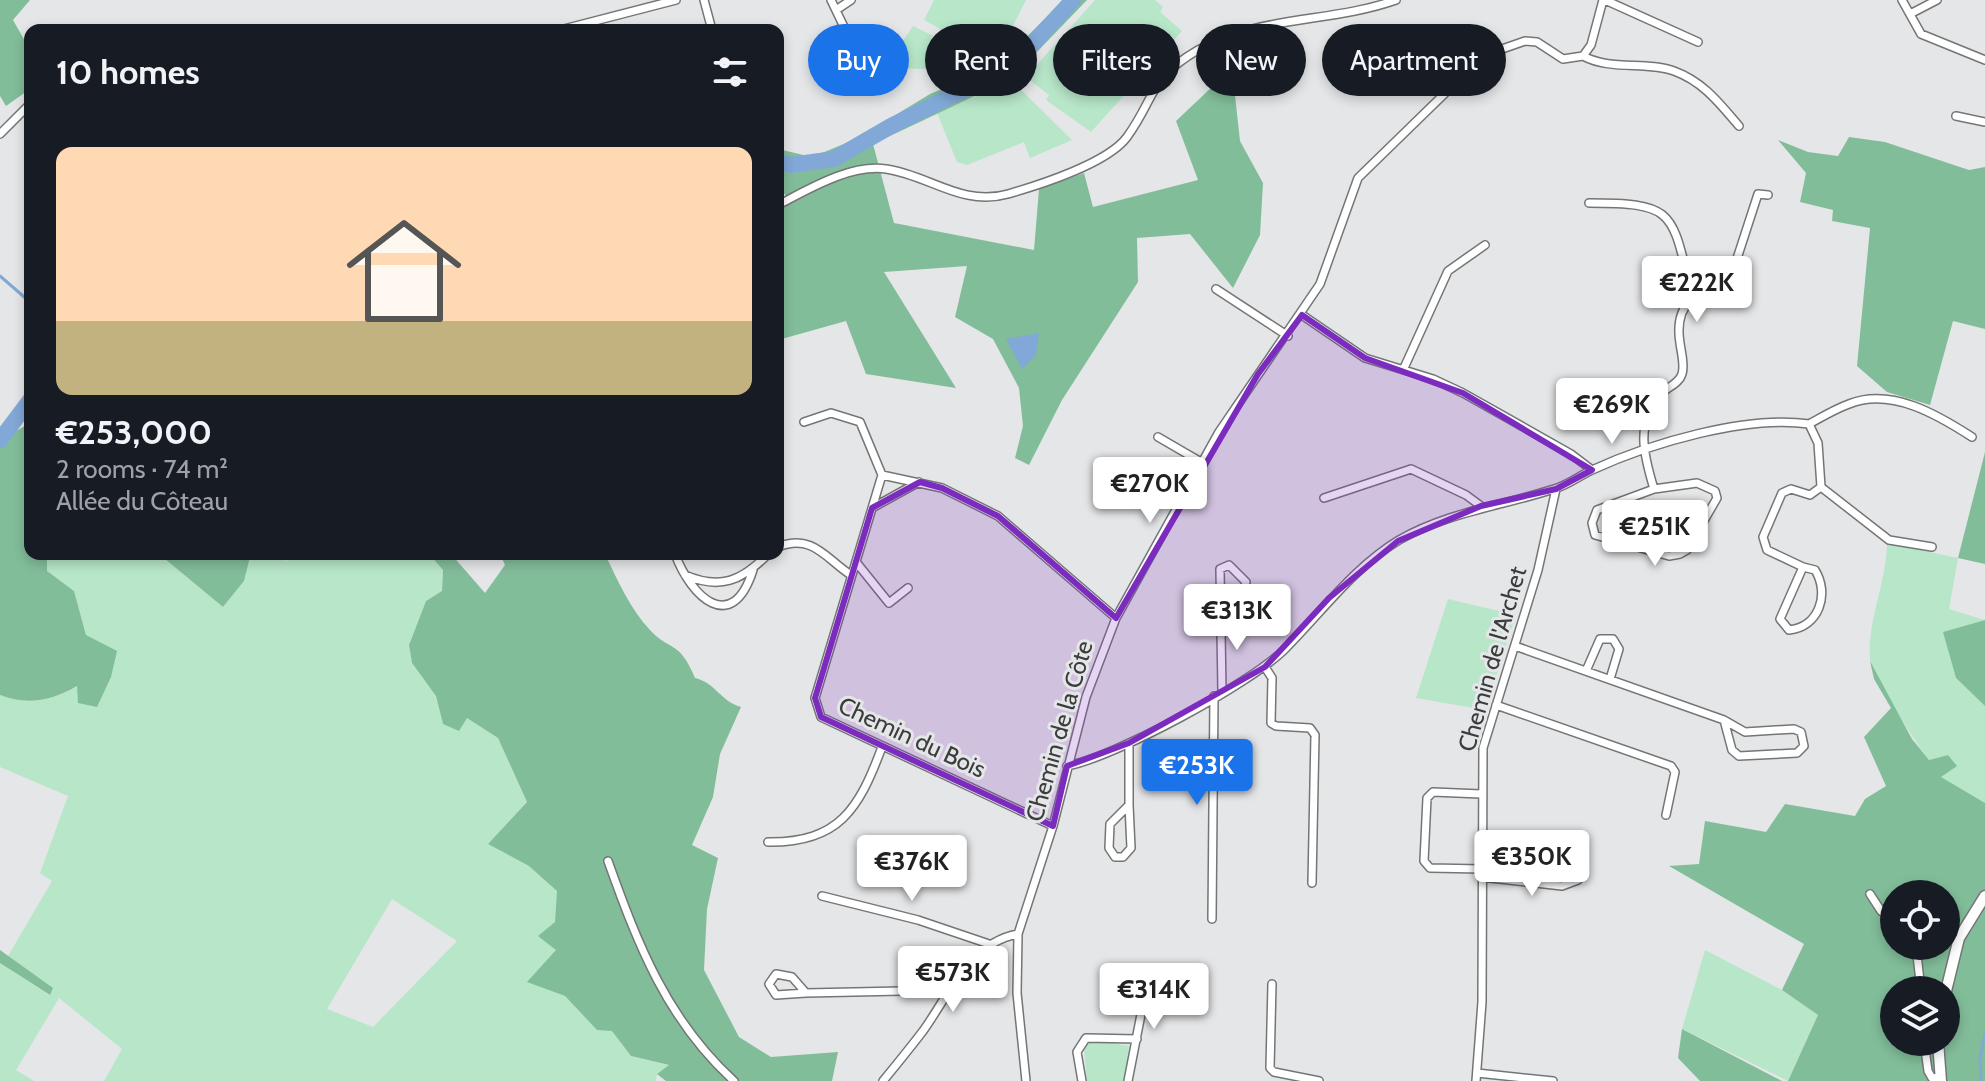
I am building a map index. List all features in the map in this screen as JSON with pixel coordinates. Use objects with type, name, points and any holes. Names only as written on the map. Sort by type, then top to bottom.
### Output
[{"type":"street","points":[[583,24],[676,0]]},
{"type":"street","points":[[704,0],[710,24]]},
{"type":"street","points":[[831,0],[843,24]]},
{"type":"street","points":[[836,10],[851,0]]},
{"type":"street","points":[[784,202],[847,174],[884,169],[966,196],[987,198],[1009,194],[1103,157],[1128,136],[1160,78],[1197,51],[1230,34],[1259,25],[1349,13],[1396,0]]},
{"type":"street","points":[[1698,42],[1604,0],[1591,45],[1583,56],[1609,64],[1672,70],[1708,89],[1739,126]]},
{"type":"street","points":[[1902,0],[1921,34],[1985,60]]},
{"type":"street","points":[[1910,14],[1937,0]]},
{"type":"street","name":"Chemin de la Côte","points":[[1026,1081],[1017,993],[1018,934],[1053,826],[1086,697],[1116,618],[1201,462],[1320,284],[1358,178],[1473,66],[1513,43],[1537,42],[1563,59],[1583,56]]},
{"type":"street","points":[[0,134],[24,110]]},
{"type":"street","points":[[1956,116],[1985,122]]},
{"type":"street","points":[[1692,294],[1731,277],[1758,194],[1768,195]]},
{"type":"street","points":[[1589,203],[1643,204],[1658,209],[1671,222],[1692,294],[1678,332],[1684,371],[1679,380],[1662,392],[1645,419],[1643,450],[1654,489]]},
{"type":"street","points":[[1404,368],[1448,271],[1485,245]]},
{"type":"street","points":[[1216,289],[1288,336]]},
{"type":"street","points":[[1302,315],[1365,358],[1433,379],[1514,420],[1592,470]]},
{"type":"street","points":[[1067,766],[1129,743],[1265,667],[1329,598],[1398,541],[1481,506],[1556,489],[1592,470],[1643,450],[1740,423],[1809,424],[1850,403],[1883,400],[1931,411],[1972,437]]},
{"type":"street","points":[[804,422],[831,413],[860,422],[882,475],[942,488],[998,516],[1116,618]]},
{"type":"street","points":[[1809,424],[1818,443],[1821,487],[1889,540],[1932,547]]},
{"type":"street","points":[[1158,437],[1201,462]]},
{"type":"street","points":[[1324,498],[1411,469],[1466,495],[1481,506]]},
{"type":"street","name":"Chemin du Bois","points":[[882,475],[815,698],[821,717],[1053,826]]},
{"type":"street","points":[[872,508],[920,482]]},
{"type":"street","points":[[1697,483],[1715,491],[1717,498],[1687,550],[1669,556],[1595,535],[1592,523],[1597,510],[1654,489],[1697,483]]},
{"type":"street","points":[[1803,567],[1780,619],[1789,630],[1801,629],[1813,618],[1823,597],[1822,583],[1815,570],[1767,550],[1763,537],[1782,493],[1791,489],[1810,495],[1821,487]]},
{"type":"street","name":"Chemin de l'Archet","points":[[1476,1077],[1482,1002],[1483,748],[1538,570],[1556,489]]},
{"type":"street","points":[[784,545],[794,542],[820,548],[851,575]]},
{"type":"street","points":[[678,560],[694,592],[704,600],[728,604],[747,589],[753,570]]},
{"type":"street","points":[[685,575],[719,585],[753,570],[762,560]]},
{"type":"street","points":[[856,562],[889,603],[908,588]]},
{"type":"street","points":[[1212,919],[1220,569],[1223,564],[1229,565],[1246,582],[1244,588],[1221,605]]},
{"type":"street","points":[[1586,671],[1600,639],[1613,639],[1619,649],[1610,679]]},
{"type":"street","points":[[1515,646],[1724,720],[1745,732],[1794,729],[1801,732],[1804,746],[1797,753],[1739,756],[1732,750],[1724,720]]},
{"type":"street","points":[[1265,667],[1272,678],[1271,723],[1310,728],[1315,735],[1312,883]]},
{"type":"street","points":[[1496,705],[1671,766],[1675,772],[1666,815]]},
{"type":"street","points":[[1129,743],[1131,848],[1123,857],[1115,857],[1109,848],[1110,824],[1129,805]]},
{"type":"street","points":[[768,842],[800,843],[839,822],[856,805],[882,747]]},
{"type":"street","points":[[1481,794],[1433,792],[1427,798],[1424,861],[1430,868],[1562,886],[1578,880]]},
{"type":"street","points":[[608,861],[629,919],[678,1020],[704,1052],[734,1081]]},
{"type":"street","points":[[1870,894],[1880,909]]},
{"type":"street","points":[[822,896],[918,920],[992,945]]},
{"type":"street","points":[[1950,976],[1959,938],[1985,896]]},
{"type":"street","points":[[883,1081],[963,970],[992,945],[1018,934]]},
{"type":"street","points":[[806,993],[792,977],[776,974],[769,984],[776,995],[950,990]]},
{"type":"street","points":[[1128,1081],[1144,999],[1143,979]]},
{"type":"street","points":[[1272,984],[1270,1068],[1274,1072],[1319,1081]]},
{"type":"street","points":[[1082,1081],[1077,1052],[1086,1038],[1137,1039]]},
{"type":"street","points":[[1926,1056],[1932,1078],[1940,1079],[1939,1056]]},
{"type":"street","points":[[1476,1077],[1553,1081]]},
{"type":"highlighted area","points":[[1302,315],[1365,358],[1463,393],[1592,470],[1556,489],[1481,506],[1398,541],[1329,598],[1265,667],[1129,743],[1067,766],[1053,826],[821,717],[815,698],[872,508],[920,482],[942,488],[998,516],[1116,618],[1258,374]]},
{"type":"green space","points":[[0,0],[30,0],[13,20],[24,39],[24,93],[6,106],[0,96]]},
{"type":"green space","points":[[934,0],[1026,0],[1014,24],[931,24],[924,20]]},
{"type":"green space","points":[[1063,0],[1087,0],[1064,24],[1053,24],[1053,35],[1037,52],[1037,26]]},
{"type":"green space","points":[[1095,0],[1155,0],[1163,7],[1160,12],[1174,24],[1073,24]]},
{"type":"green space","points":[[913,26],[925,32],[925,69],[909,68],[909,32]]},
{"type":"green space","points":[[1053,47],[1053,96],[1123,96],[1091,132],[1046,100],[1049,95],[1037,86],[1037,65]]},
{"type":"green space","points":[[927,96],[975,96],[873,144],[894,223],[1034,250],[1039,189],[1084,173],[1093,207],[1198,180],[1176,121],[1202,96],[1235,96],[1240,141],[1263,183],[1260,235],[1233,288],[1190,234],[1137,238],[1138,282],[1062,400],[1029,465],[1015,458],[1023,426],[1019,388],[993,339],[955,317],[967,266],[884,272],[956,388],[866,374],[846,321],[784,338],[784,206],[791,202],[784,193],[784,150],[812,157],[856,139]]},
{"type":"green space","points":[[977,96],[1027,96],[1072,140],[1030,158],[1024,142],[967,165],[957,162],[937,113]]},
{"type":"green space","points":[[1849,137],[1885,142],[1969,170],[1985,167],[1985,329],[1953,321],[1930,405],[1887,392],[1857,366],[1870,228],[1832,221],[1833,210],[1800,202],[1806,173],[1778,140],[1808,152],[1838,156]]},
{"type":"green space","points":[[24,426],[24,560],[47,560],[47,571],[74,591],[86,635],[117,651],[111,677],[97,707],[78,703],[77,686],[40,700],[20,700],[0,695],[0,440]]},
{"type":"green space","points":[[1985,452],[1985,564],[1958,558]]},
{"type":"green space","points":[[1887,543],[1958,558],[1949,609],[1985,620],[1944,632],[1956,678],[1985,706],[1985,803],[1940,777],[1956,765],[1948,755],[1929,760],[1872,667],[1871,630]]},
{"type":"green space","points":[[47,560],[166,560],[223,607],[244,581],[249,560],[434,560],[443,570],[442,592],[426,601],[409,645],[412,663],[436,696],[443,724],[467,718],[498,738],[527,802],[488,844],[529,866],[557,890],[556,950],[528,982],[565,996],[597,1030],[612,1030],[631,1056],[671,1066],[657,1074],[656,1081],[104,1081],[122,1049],[59,998],[16,1070],[34,1081],[0,1081],[0,963],[49,995],[52,988],[8,956],[52,881],[40,873],[68,796],[0,767],[0,695],[20,700],[40,700],[78,686],[86,635],[74,591],[46,571]],"holes":[[[392,899],[457,941],[373,1027],[327,1009]]]},
{"type":"green space","points":[[166,560],[249,560],[244,581],[223,607]]},
{"type":"green space","points":[[434,560],[456,560],[485,593],[505,565],[503,560],[608,560],[630,603],[650,630],[679,651],[695,678],[741,707],[720,754],[713,797],[692,845],[718,858],[707,909],[704,970],[739,1037],[771,1057],[838,1052],[832,1081],[666,1081],[657,1074],[669,1065],[631,1056],[612,1031],[597,1030],[565,996],[527,982],[556,950],[538,936],[555,922],[557,891],[529,866],[488,844],[527,802],[498,738],[467,718],[459,731],[443,724],[436,696],[412,663],[409,645],[426,601],[442,591],[443,570]]},
{"type":"green space","points":[[1448,599],[1516,615],[1485,710],[1416,698]]},
{"type":"green space","points":[[1985,620],[1985,706],[1956,678],[1943,632]]},
{"type":"green space","points":[[1870,661],[1912,739],[1929,760],[1948,755],[1957,766],[1941,777],[1985,803],[1985,1081],[1788,1081],[1818,1015],[1782,990],[1804,944],[1669,866],[1699,864],[1705,821],[1766,832],[1785,804],[1855,816],[1865,799],[1886,786],[1864,737],[1891,708],[1874,679]]},
{"type":"green space","points":[[0,950],[53,988],[50,995],[0,963]]},
{"type":"green space","points":[[1705,950],[1782,990],[1818,1015],[1788,1081],[1682,1029]]},
{"type":"green space","points":[[1682,1029],[1782,1081],[1700,1081],[1678,1058]]},
{"type":"green space","points":[[1094,1040],[1129,1046],[1125,1081],[1087,1081],[1084,1047]]},
{"type":"water","points":[[1039,333],[1036,355],[1022,369],[1006,339]]},
{"type":"waterway","points":[[784,163],[834,159],[891,126],[1012,66],[1073,0]]},
{"type":"waterway","points":[[0,276],[24,297]]},
{"type":"waterway","points":[[0,440],[24,408]]},
{"type":"waterway","points":[[1981,1081],[1980,1058],[1985,1034]]}]
